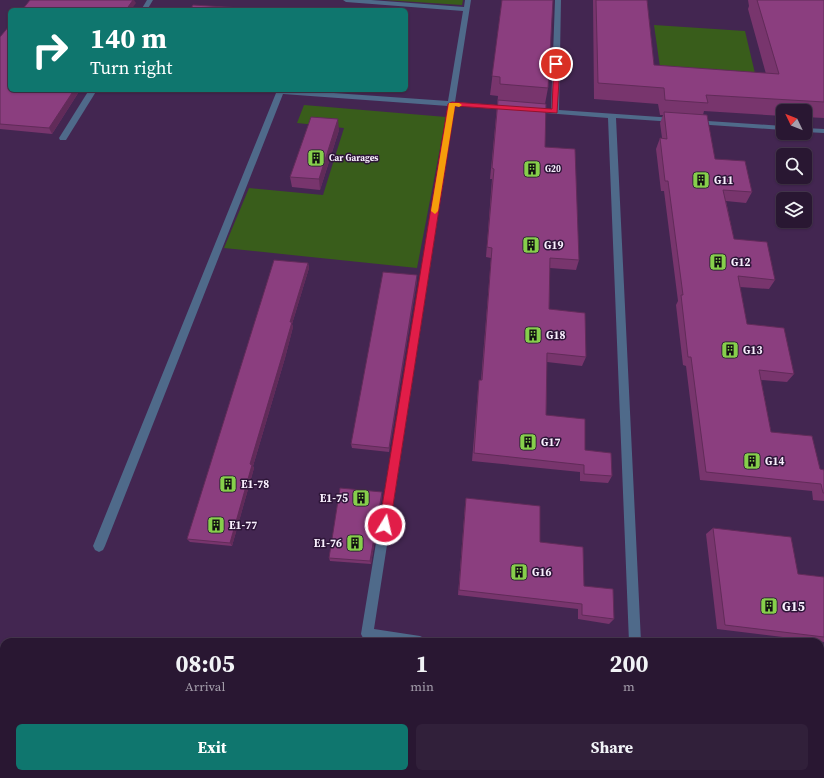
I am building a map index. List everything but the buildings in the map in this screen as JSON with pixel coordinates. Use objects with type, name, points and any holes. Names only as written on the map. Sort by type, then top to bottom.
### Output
[{"type":"lane","points":[[346,0],[467,4],[367,634],[394,638]]},
{"type":"lane","points":[[555,112],[558,0]]},
{"type":"lane","points":[[62,138],[92,92]]},
{"type":"lane","points":[[99,546],[280,92]]},
{"type":"lane","points":[[293,92],[776,127]]},
{"type":"lane","points":[[612,116],[634,638]]},
{"type":"lane","points":[[812,130],[824,131]]},
{"type":"shaded area","points":[[0,0],[824,0],[824,638],[0,638]]},
{"type":"green space","points":[[385,0],[463,0],[462,5]]},
{"type":"green space","points":[[654,25],[745,31],[757,82],[661,74]]},
{"type":"green space","points":[[304,105],[446,117],[417,268],[224,248],[249,188],[323,195],[344,128],[297,123]]},
{"type":"slow traffic","points":[[435,211],[452,104],[459,105]]},
{"type":"place","name":"Car Garages","points":[[316,158]]},
{"type":"place","name":"G20","points":[[532,169]]},
{"type":"place","name":"G11","points":[[701,180]]},
{"type":"place","name":"G19","points":[[531,245]]},
{"type":"place","name":"G12","points":[[718,262]]},
{"type":"place","name":"G18","points":[[533,335]]},
{"type":"place","name":"G13","points":[[730,350]]},
{"type":"place","name":"G17","points":[[528,442]]},
{"type":"place","name":"G14","points":[[752,461]]},
{"type":"place","name":"E1-78","points":[[228,484]]},
{"type":"place","name":"E1-75","points":[[361,498]]},
{"type":"place","name":"E1-77","points":[[216,525]]},
{"type":"place","name":"E1-76","points":[[355,543]]},
{"type":"place","name":"G16","points":[[519,572]]},
{"type":"place","name":"G15","points":[[769,606]]},
{"type":"route","points":[[385,525],[452,104],[555,112],[556,64]]}]
